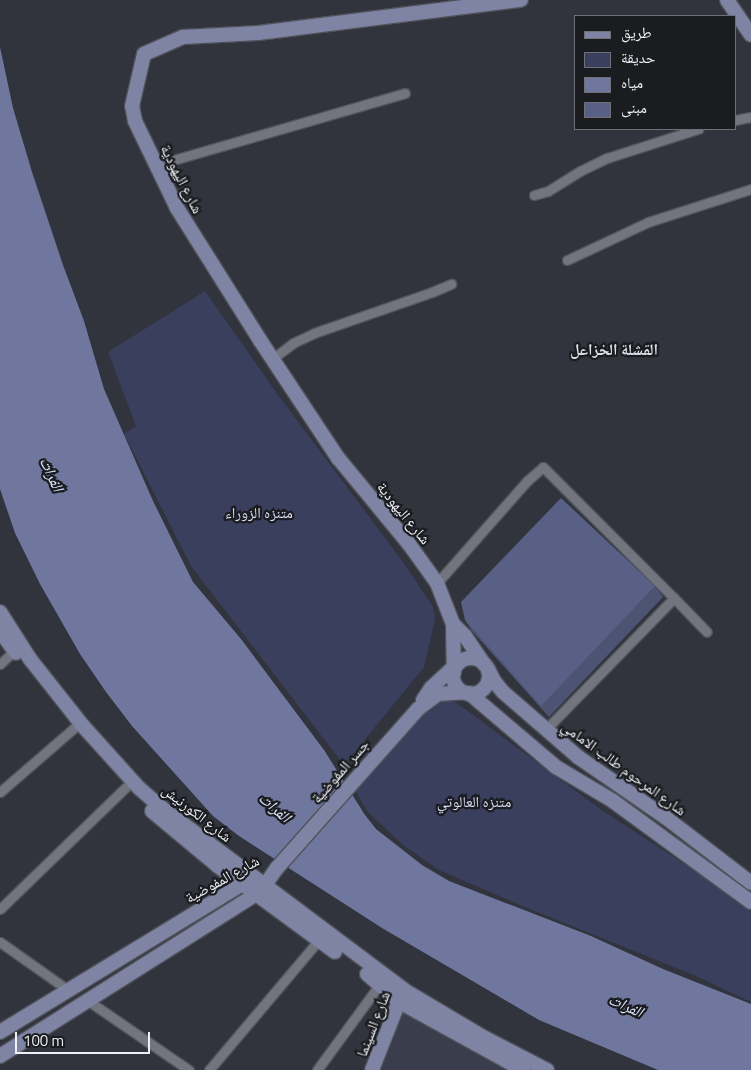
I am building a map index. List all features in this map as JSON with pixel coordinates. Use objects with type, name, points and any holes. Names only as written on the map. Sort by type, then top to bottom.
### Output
[{"type":"street","name":"شارع اليهودية","points":[[453,624],[436,583],[409,544],[338,458],[272,359],[177,208],[135,121],[132,106],[144,54],[183,36],[258,33],[521,0]]},
{"type":"street","points":[[726,0],[749,27]]},
{"type":"street","points":[[156,165],[405,93]]},
{"type":"street","points":[[736,120],[751,116]]},
{"type":"street","points":[[534,195],[548,191],[580,171],[607,158],[695,130]]},
{"type":"street","points":[[567,260],[648,222],[751,189]]},
{"type":"street","points":[[272,359],[293,343],[314,333],[451,284]]},
{"type":"street","points":[[436,583],[527,481],[543,467],[707,632]]},
{"type":"street","points":[[545,730],[674,598]]},
{"type":"street","name":"شارع الكورنيش","points":[[0,612],[30,659],[56,693],[139,788],[319,940],[380,984],[401,996],[547,1070]]},
{"type":"street","points":[[453,624],[456,684],[556,767],[613,800],[751,902]]},
{"type":"street","name":"شارع المرحوم طالب الامامي","points":[[453,624],[465,636],[498,687],[545,730],[578,757],[665,817],[751,883]]},
{"type":"street","name":"شارع الكورنيش","points":[[0,632],[74,728],[126,787],[171,828],[254,885],[401,996],[501,1065],[522,1070]]},
{"type":"street","points":[[0,664],[14,651]]},
{"type":"street","points":[[475,658],[486,666],[489,675],[485,686],[475,693],[438,694],[413,714],[431,688],[463,660],[475,658]]},
{"type":"street","name":"جسر المفوضية","points":[[277,868],[413,714]]},
{"type":"street","points":[[2,785],[74,728]]},
{"type":"street","points":[[0,910],[126,787]]},
{"type":"street","name":"شارع المفوضية","points":[[0,1056],[86,1000],[277,868]]},
{"type":"street","name":"شارع المفوضية","points":[[0,1032],[68,990],[254,885]]},
{"type":"street","points":[[209,1070],[319,940]]},
{"type":"street","points":[[1,945],[68,990]]},
{"type":"street","points":[[317,1070],[380,984]]},
{"type":"street","name":"شارع السينما","points":[[372,1070],[401,996]]},
{"type":"street","points":[[86,1000],[189,1070]]},
{"type":"shaded area","points":[[404,1007],[523,1070],[380,1070]]},
{"type":"green space","name":"متنزه الزوراء","points":[[205,291],[278,395],[406,566],[433,607],[435,619],[424,667],[344,765],[191,566],[124,434],[136,426],[108,352]]},
{"type":"green space","name":"متنزه العالوتي","points":[[450,698],[600,809],[718,886],[751,911],[751,1002],[696,976],[439,870],[403,845],[367,811],[354,788],[425,705]]},
{"type":"water","name":"الفرات","points":[[0,47],[13,108],[32,172],[84,321],[104,389],[153,501],[193,582],[241,639],[324,750],[376,829],[422,865],[449,881],[591,936],[663,969],[751,1004],[751,1070],[658,1070],[539,1020],[382,928],[239,836],[213,816],[132,726],[106,692],[80,654],[40,584],[15,533],[0,489]]},
{"type":"building","points":[[561,498],[655,586],[541,706],[465,620],[461,602]]},
{"type":"district","name":"القشلة الخزاعل","points":[[614,349]]}]
